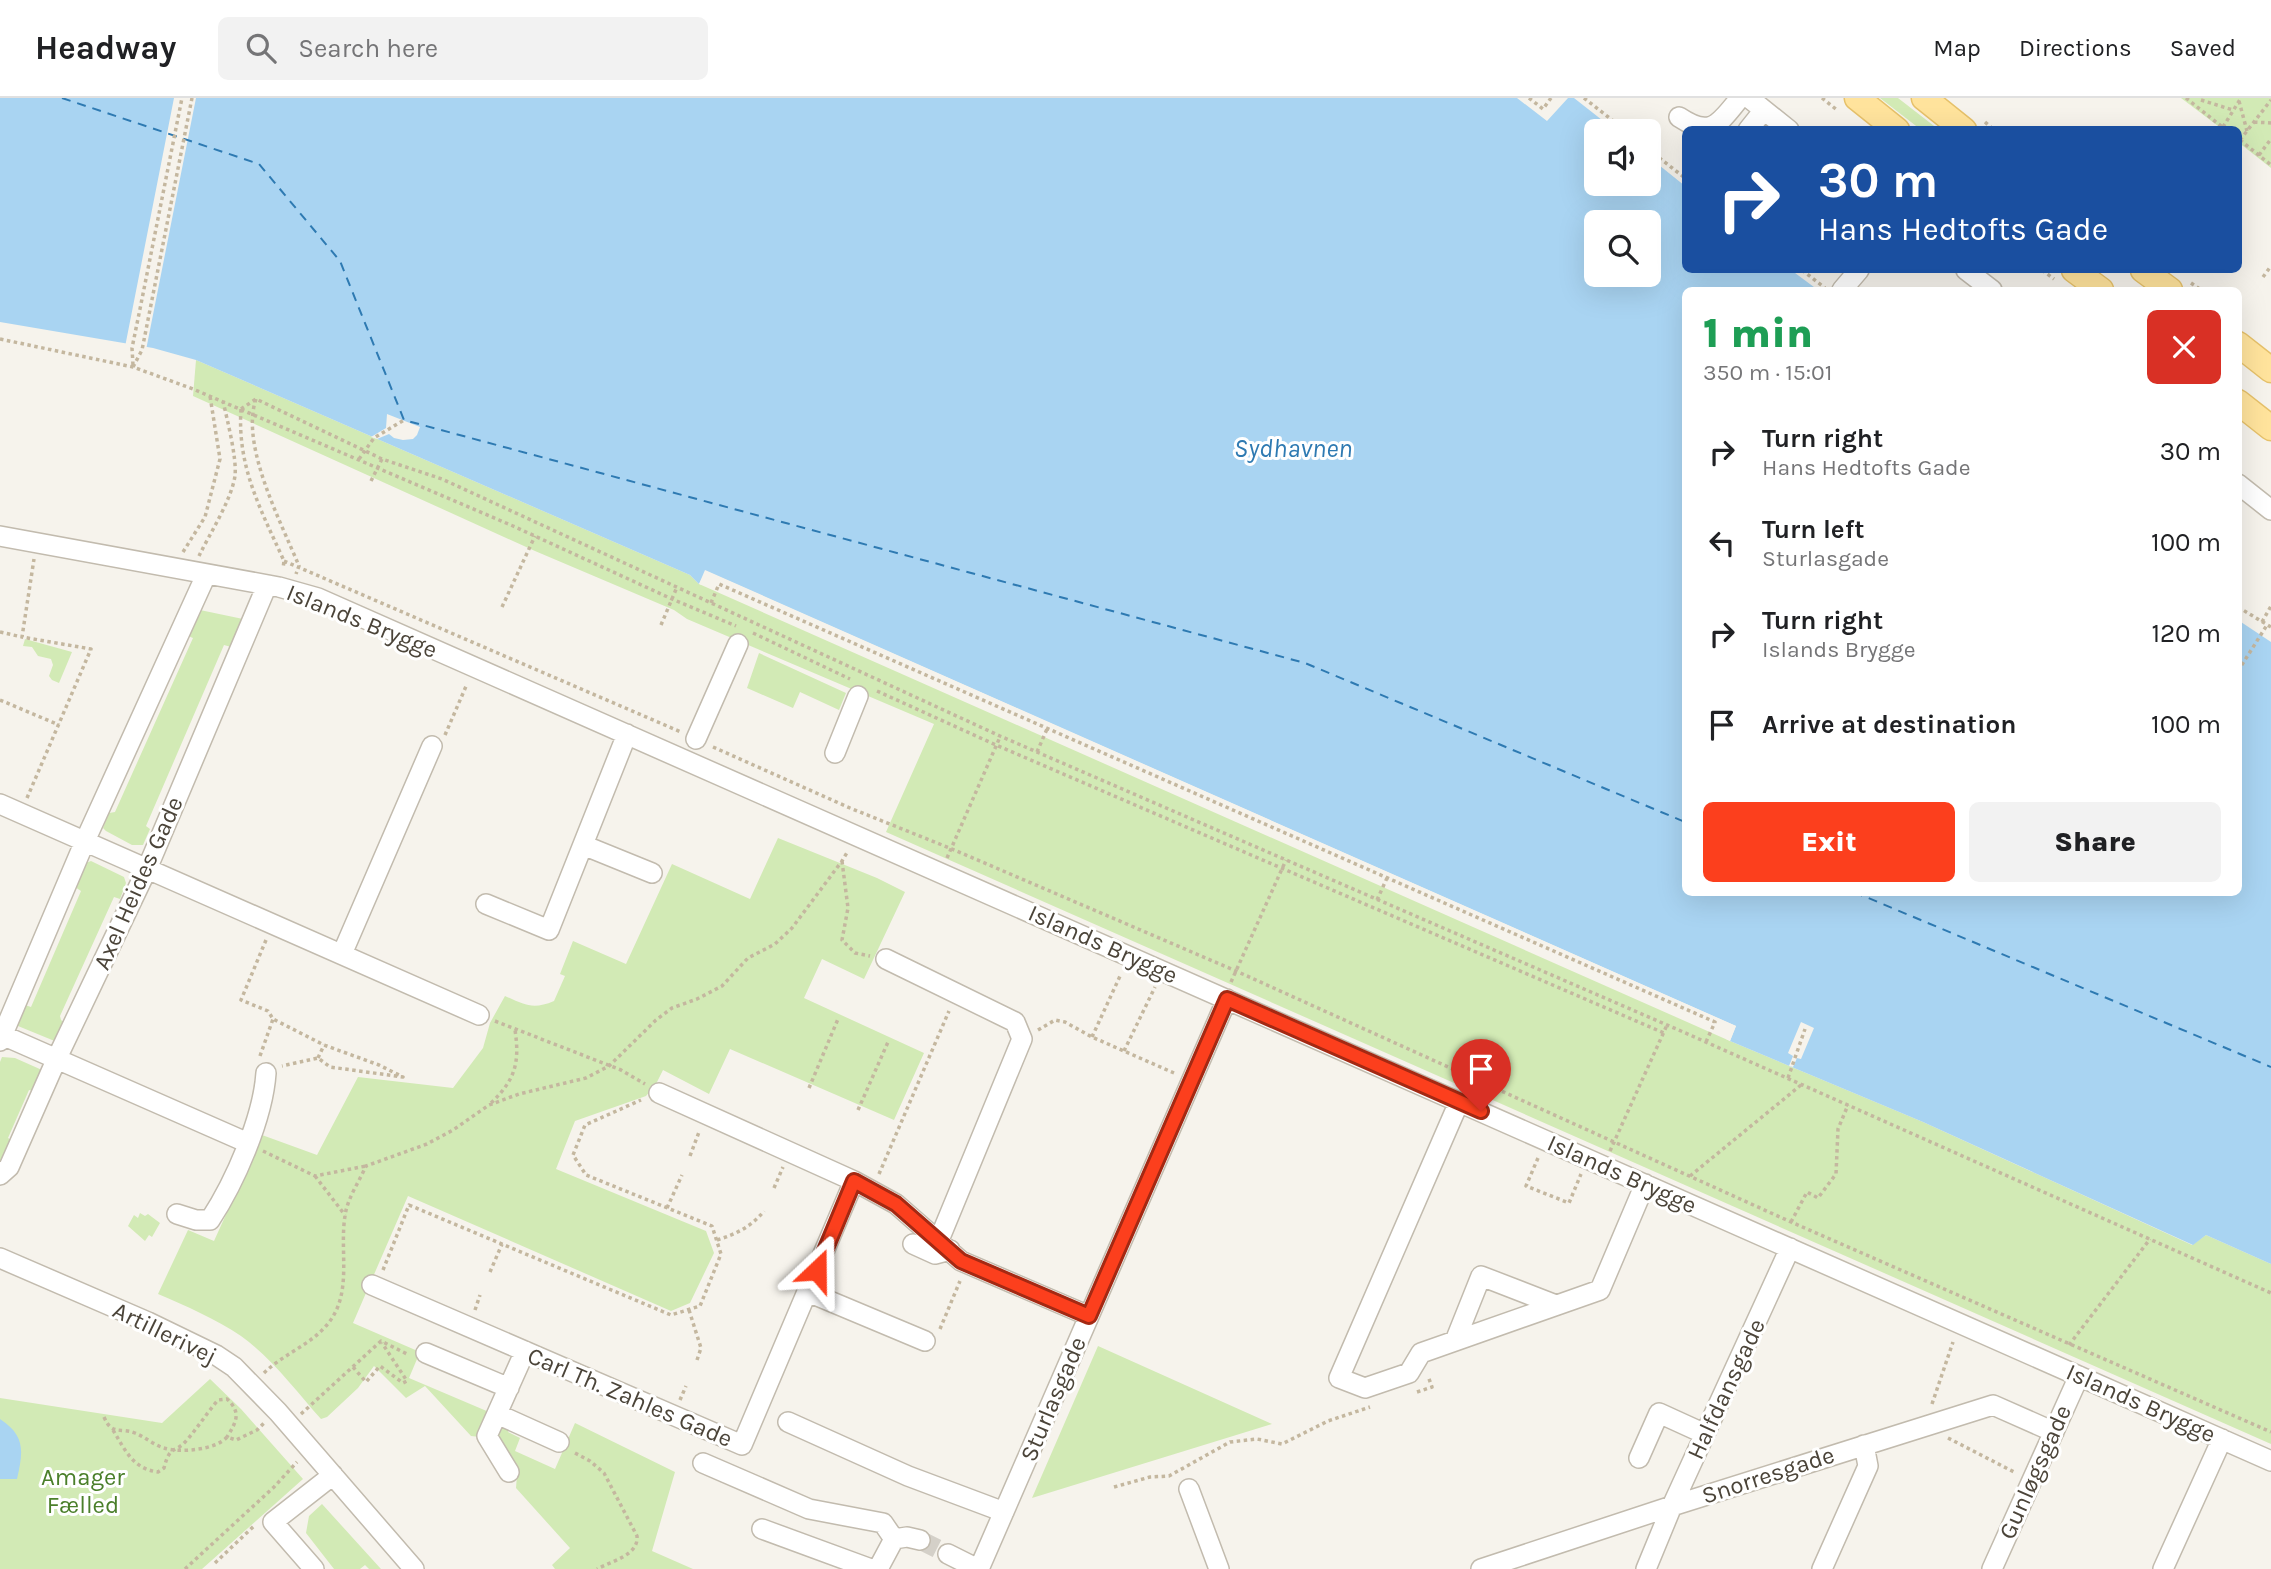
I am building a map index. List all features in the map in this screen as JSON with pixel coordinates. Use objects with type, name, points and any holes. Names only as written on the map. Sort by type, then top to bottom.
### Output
[{"type":"main road","points":[[1857,98],[1892,126]]},
{"type":"main road","points":[[1924,98],[1959,126]]},
{"type":"main road","points":[[2078,273],[2097,287]]},
{"type":"main road","points":[[2147,273],[2166,287]]},
{"type":"main road","points":[[2242,347],[2271,370]]},
{"type":"main road","points":[[2242,405],[2271,428]]},
{"type":"street","points":[[1713,126],[1740,98]]},
{"type":"street","points":[[1749,126],[1757,104],[1784,126]]},
{"type":"street","points":[[1679,117],[1692,126]]},
{"type":"street","points":[[1845,287],[1856,273]]},
{"type":"street","points":[[1969,273],[1988,287]]},
{"type":"street","points":[[2242,487],[2271,510]]},
{"type":"street","name":"Islands Brygge","points":[[0,536],[35,554],[190,572],[292,590],[318,598],[627,734],[848,844],[939,872],[1158,979],[1229,993],[1459,1102],[1542,1148],[1591,1170],[1645,1184],[2271,1461]]},
{"type":"street","points":[[190,572],[85,841],[1,1037],[57,1058],[248,1143]]},
{"type":"street","name":"Axel Heides Gade","points":[[0,1175],[9,1167],[57,1058],[147,869],[267,585]]},
{"type":"street","points":[[696,739],[738,644]]},
{"type":"street","points":[[835,753],[862,688]]},
{"type":"street","points":[[486,905],[549,930],[627,734]]},
{"type":"street","points":[[342,954],[432,746]]},
{"type":"street","points":[[0,804],[479,1015]]},
{"type":"street","points":[[583,845],[652,873]]},
{"type":"street","points":[[886,958],[1015,1022],[1022,1039],[957,1176],[944,1245],[935,1254],[913,1244]]},
{"type":"street","name":"Sturlasgade","points":[[979,1569],[1229,993]]},
{"type":"street","points":[[177,1214],[196,1220],[210,1220],[220,1205],[248,1143],[262,1102],[266,1073]]},
{"type":"street","points":[[659,1093],[854,1181],[896,1204],[961,1261],[1089,1316]]},
{"type":"street","points":[[1459,1102],[1339,1378],[1365,1388],[1409,1373],[1421,1353],[1600,1290],[1645,1184]]},
{"type":"street","name":"Carl Th. Zahles Gade","points":[[374,1286],[742,1445],[854,1181]]},
{"type":"street","name":"Halfdansgade","points":[[1646,1569],[1790,1248]]},
{"type":"street","name":"Artillerivej","points":[[0,1258],[216,1355],[234,1367],[284,1418],[414,1569]]},
{"type":"street","points":[[1455,1341],[1481,1276],[1556,1306]]},
{"type":"street","points":[[808,1292],[925,1341]]},
{"type":"street","points":[[509,1472],[488,1436],[525,1351]]},
{"type":"street","points":[[426,1353],[509,1388]]},
{"type":"street","name":"Gunløgsgade","points":[[1992,1569],[2079,1376]]},
{"type":"street","name":"Snorresgade","points":[[1481,1569],[1993,1405],[2054,1432]]},
{"type":"street","points":[[1639,1458],[1659,1413],[1705,1434]]},
{"type":"street","points":[[497,1414],[559,1442]]},
{"type":"street","points":[[788,1422],[908,1476],[1004,1512]]},
{"type":"street","points":[[2163,1569],[2222,1439]]},
{"type":"street","points":[[1822,1569],[1868,1466],[1864,1445]]},
{"type":"street","points":[[703,1463],[809,1509],[883,1524],[894,1539]]},
{"type":"street","points":[[314,1569],[274,1522],[333,1475]]},
{"type":"street","points":[[1189,1489],[1220,1569]]},
{"type":"street","points":[[762,1529],[871,1569]]},
{"type":"street","points":[[894,1539],[920,1540]]},
{"type":"street","points":[[878,1569],[894,1539]]},
{"type":"street","points":[[948,1554],[979,1569]]},
{"type":"path","points":[[133,367],[132,348],[182,98]]},
{"type":"path","points":[[133,367],[142,350],[192,98]]},
{"type":"path","points":[[1529,98],[1543,109],[1551,98]]},
{"type":"path","points":[[1584,98],[1611,119]]},
{"type":"path","points":[[2186,98],[2221,126]]},
{"type":"path","points":[[2196,106],[2202,99],[2234,110]]},
{"type":"path","points":[[2225,126],[2241,99]]},
{"type":"path","points":[[2241,99],[2247,131]]},
{"type":"path","points":[[2242,137],[2271,99]]},
{"type":"path","points":[[2254,122],[2271,122]]},
{"type":"path","points":[[2259,155],[2271,139]]},
{"type":"path","points":[[2242,142],[2271,164]]},
{"type":"path","points":[[1661,159],[1682,176]]},
{"type":"path","points":[[2263,277],[2271,266]]},
{"type":"path","points":[[1806,273],[1825,287]]},
{"type":"path","points":[[0,339],[133,367],[252,412],[744,629],[862,688],[1664,1033]]},
{"type":"path","points":[[190,572],[220,459],[210,396]]},
{"type":"path","points":[[241,408],[256,399]]},
{"type":"path","points":[[256,399],[252,412],[257,463],[299,566],[292,590]]},
{"type":"path","points":[[256,399],[382,459],[442,479],[1000,736],[1706,1042],[2271,1293]]},
{"type":"path","points":[[190,572],[225,503],[235,476],[223,401]]},
{"type":"path","points":[[241,408],[240,431],[252,492],[284,561],[850,808],[1236,971],[1791,1222],[2271,1432]]},
{"type":"path","points":[[358,459],[374,438],[404,420]]},
{"type":"path","points":[[370,481],[382,459]]},
{"type":"path","points":[[502,607],[535,536]]},
{"type":"path","points":[[22,637],[35,554]]},
{"type":"path","points":[[711,603],[719,584],[1715,1022],[1706,1042]]},
{"type":"path","points":[[661,625],[677,587]]},
{"type":"path","points":[[2262,622],[2271,606]]},
{"type":"path","points":[[2242,610],[2269,626],[2242,665]]},
{"type":"path","points":[[0,632],[91,649],[20,813]]},
{"type":"path","points":[[457,678],[468,682]]},
{"type":"path","points":[[432,746],[439,749],[463,694]]},
{"type":"path","points":[[0,700],[58,725]]},
{"type":"path","points":[[1037,752],[1047,729]]},
{"type":"path","points":[[939,872],[952,849],[1000,736]]},
{"type":"path","points":[[489,1105],[519,1094],[586,1078],[609,1066],[672,1008],[722,986],[748,958],[775,944],[792,928],[842,861],[848,844]]},
{"type":"path","points":[[1229,993],[1236,971],[1286,860]]},
{"type":"path","points":[[842,861],[848,908],[842,940],[855,953],[886,958]]},
{"type":"path","points":[[1377,900],[1387,878]]},
{"type":"path","points":[[266,1073],[278,1067],[318,1058],[330,1067],[403,1077],[379,1065],[324,1045],[273,1019],[268,1011],[241,1000],[273,924]]},
{"type":"path","points":[[1126,965],[1132,978]]},
{"type":"path","points":[[1092,1037],[1126,965]]},
{"type":"path","points":[[1158,979],[1165,992]]},
{"type":"path","points":[[1124,1051],[1158,979]]},
{"type":"path","points":[[872,1191],[956,993]]},
{"type":"path","points":[[479,1015],[621,1070],[659,1093]]},
{"type":"path","points":[[265,1039],[273,1019]]},
{"type":"path","points":[[809,1088],[838,1020]]},
{"type":"path","points":[[1022,1039],[1055,1020],[1065,1022],[1092,1037],[1192,1081]]},
{"type":"path","points":[[1542,1148],[1527,1186],[1569,1203],[1591,1170],[1615,1142],[1667,1025]]},
{"type":"path","points":[[1788,1079],[1805,1029]]},
{"type":"path","points":[[315,1176],[366,1166],[427,1144],[489,1105],[510,1082],[517,1066],[515,1030]]},
{"type":"path","points":[[858,1110],[888,1042]]},
{"type":"path","points":[[318,1058],[324,1045]]},
{"type":"path","points":[[1690,1176],[1801,1085]]},
{"type":"path","points":[[374,1286],[409,1205],[671,1315],[700,1306],[722,1254],[712,1226],[586,1175],[573,1155],[585,1125],[659,1093]]},
{"type":"path","points":[[1791,1222],[1807,1192],[1818,1198],[1836,1174],[1838,1129],[1847,1105]]},
{"type":"path","points":[[248,1143],[315,1176],[345,1215]]},
{"type":"path","points":[[690,1156],[694,1147]]},
{"type":"path","points":[[1542,1148],[1549,1161]]},
{"type":"path","points":[[253,1384],[274,1364],[327,1326],[340,1303],[345,1268],[345,1215],[366,1166]]},
{"type":"path","points":[[1570,1171],[1591,1170]]},
{"type":"path","points":[[667,1208],[682,1175]]},
{"type":"path","points":[[717,1240],[754,1223],[764,1211]]},
{"type":"path","points":[[2069,1345],[2150,1240]]},
{"type":"path","points":[[490,1272],[502,1244]]},
{"type":"path","points":[[925,1341],[938,1335],[967,1263]]},
{"type":"path","points":[[689,1310],[701,1348],[696,1363]]},
{"type":"path","points":[[1960,1323],[1924,1426],[2032,1480]]},
{"type":"path","points":[[380,1341],[419,1360],[426,1353]]},
{"type":"path","points":[[227,1437],[236,1440],[284,1418],[353,1367],[380,1341]]},
{"type":"path","points":[[353,1367],[366,1382],[380,1366],[403,1383],[407,1381],[380,1341]]},
{"type":"path","points":[[1416,1392],[1432,1387],[1421,1353]]},
{"type":"path","points":[[104,1417],[136,1465],[158,1472],[163,1468],[167,1456],[173,1449],[189,1438],[218,1400],[227,1399],[235,1408],[236,1417],[224,1441],[203,1448],[181,1450],[173,1449],[164,1448],[132,1432],[113,1430]]},
{"type":"path","points":[[1114,1487],[1150,1477],[1169,1476],[1230,1442],[1256,1439],[1282,1444],[1328,1421],[1378,1404]]},
{"type":"path","points":[[559,1442],[604,1473],[637,1536],[634,1550],[597,1569]]},
{"type":"path","points":[[185,1569],[274,1487],[310,1448]]},
{"type":"path","points":[[215,1563],[263,1517],[292,1509]]},
{"type":"green space","points":[[1880,98],[1898,98],[1934,126],[1916,126]]},
{"type":"green space","points":[[2181,98],[2271,98],[2271,168],[2242,145],[2242,126],[2218,126]]},
{"type":"green space","points":[[196,360],[690,575],[699,584],[1730,1041],[1923,1122],[2192,1245],[2206,1235],[2271,1264],[2271,1444],[886,832],[934,724],[687,619],[674,610],[535,551],[193,396]]},
{"type":"green space","points":[[200,610],[243,619],[231,647],[224,645],[146,826],[150,829],[143,845],[132,845],[103,828],[109,813],[115,812],[193,638],[188,636]]},
{"type":"green space","points":[[25,639],[72,652],[59,683],[49,676],[53,665],[51,659],[38,656],[32,647],[23,646]]},
{"type":"green space","points":[[759,653],[846,693],[839,710],[800,692],[793,708],[747,688]]},
{"type":"green space","points":[[778,838],[905,892],[864,979],[822,959],[804,998],[924,1053],[894,1120],[730,1049],[709,1094],[663,1070],[646,1096],[575,1121],[556,1169],[706,1231],[714,1253],[690,1303],[671,1311],[408,1196],[353,1323],[420,1352],[409,1378],[489,1412],[480,1437],[471,1436],[425,1386],[406,1398],[374,1366],[358,1388],[327,1417],[321,1419],[273,1365],[241,1336],[211,1318],[158,1294],[188,1230],[214,1241],[262,1135],[317,1155],[358,1077],[453,1088],[483,1048],[490,1023],[505,996],[529,1005],[554,1001],[565,976],[560,974],[573,941],[626,964],[672,864],[750,899]]},
{"type":"green space","points":[[91,861],[124,877],[126,883],[120,899],[114,897],[60,1016],[65,1023],[57,1042],[18,1026],[18,1023],[25,1005],[31,1007],[81,891],[75,887],[86,863]]},
{"type":"green space","points":[[2,1057],[15,1058],[42,1070],[34,1091],[29,1090],[8,1138],[13,1141],[0,1163],[0,1062]]},
{"type":"green space","points":[[140,1213],[145,1216],[148,1214],[160,1223],[152,1237],[149,1235],[145,1241],[128,1226],[134,1215],[138,1218]]},
{"type":"green space","points":[[1098,1346],[1272,1424],[1032,1498]]},
{"type":"green space","name":"Amager Fælled","points":[[210,1379],[241,1409],[303,1479],[202,1569],[0,1569],[0,1398],[162,1423]]},
{"type":"green space","points":[[575,1423],[675,1472],[652,1551],[693,1569],[555,1569],[552,1565],[570,1548],[516,1488],[517,1475],[496,1436],[500,1424],[509,1428],[508,1432],[520,1438],[515,1451],[555,1469]]},
{"type":"green space","points":[[322,1504],[381,1569],[369,1569],[365,1565],[360,1569],[334,1569],[306,1533],[309,1516]]},
{"type":"water","name":"Sydhavnen","points":[[0,98],[1517,98],[1547,121],[1568,98],[1574,98],[1601,119],[1584,119],[1584,196],[1661,196],[1661,167],[1682,184],[1682,273],[1795,273],[1814,287],[1682,287],[1682,896],[2242,896],[2242,623],[2271,642],[2271,1264],[2206,1235],[2193,1245],[1923,1122],[1730,1041],[1736,1026],[706,571],[699,584],[690,575],[196,360],[153,348],[0,322]]},
{"type":"water","points":[[0,1419],[14,1432],[20,1445],[21,1461],[17,1479],[0,1479]]},
{"type":"pier","points":[[174,98],[196,98],[146,350],[125,347]]},
{"type":"pier","points":[[387,414],[420,427],[417,435],[413,439],[403,440],[389,434],[377,439],[371,437],[386,428]]},
{"type":"pier","points":[[705,570],[1736,1026],[1730,1041],[1726,1039],[1732,1028],[707,575],[702,585],[699,584]]},
{"type":"pier","points":[[1801,1022],[1814,1028],[1801,1059],[1797,1058],[1793,1067],[1789,1066],[1793,1056],[1788,1053]]},
{"type":"ferry route","points":[[62,98],[259,164],[340,261],[404,420],[1305,663],[1682,821]]},
{"type":"ferry route","points":[[1864,896],[2271,1067]]},
{"type":"tunnel","points":[[920,1540],[948,1554]]},
{"type":"route","points":[[817,1270],[854,1181],[896,1204],[961,1261],[1089,1316],[1227,999],[1481,1111]]}]
